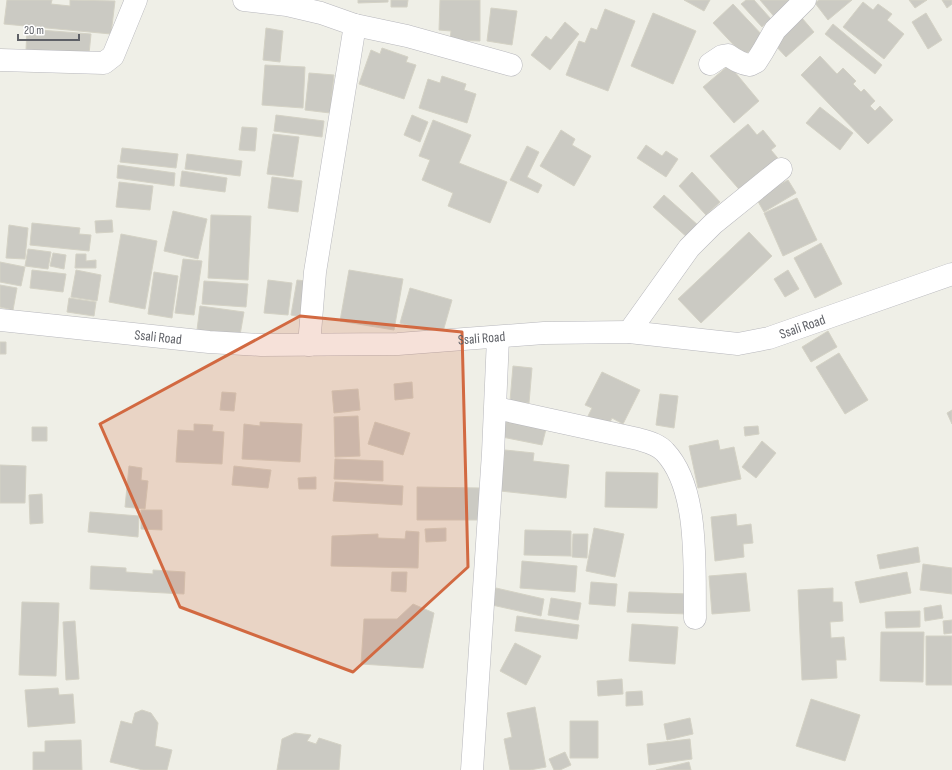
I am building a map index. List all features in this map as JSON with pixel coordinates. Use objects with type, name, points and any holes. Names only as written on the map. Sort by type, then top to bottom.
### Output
[{"type":"street","points":[[0,60],[104,63],[113,56],[136,0]]},
{"type":"street","points":[[244,0],[287,5],[328,15],[355,25],[407,36],[511,65]]},
{"type":"street","points":[[710,64],[722,56],[728,55],[745,65],[750,65],[756,62],[776,30],[805,0]]},
{"type":"street","points":[[309,345],[315,272],[355,25]]},
{"type":"street","points":[[629,332],[689,248],[713,224],[781,169]]},
{"type":"street","name":"Ssali Road","points":[[0,320],[209,342],[261,345],[398,344],[498,338],[544,333],[629,332],[738,344],[754,342],[805,326],[952,274]]},
{"type":"street","points":[[472,770],[496,408],[498,338]]},
{"type":"street","points":[[496,408],[638,439],[653,443],[665,452],[677,470],[687,497],[693,527],[695,618]]},
{"type":"highlighted area","points":[[300,316],[462,332],[468,567],[353,672],[180,607],[100,424]]},
{"type":"building","points":[[7,0],[52,0],[51,4],[70,6],[70,0],[115,1],[111,34],[4,24]]},
{"type":"building","points":[[358,0],[388,0],[388,2],[358,3]]},
{"type":"building","points":[[391,0],[408,0],[407,7],[391,7]]},
{"type":"building","points":[[440,0],[480,0],[480,41],[450,40],[451,31],[439,30]]},
{"type":"building","points":[[684,0],[710,0],[704,11]]},
{"type":"building","points":[[746,0],[754,0],[771,19],[762,27],[741,4]]},
{"type":"building","points":[[760,0],[796,0],[777,20]]},
{"type":"building","points":[[819,0],[852,0],[828,20],[815,3]]},
{"type":"building","points":[[909,0],[927,0],[915,8]]},
{"type":"building","points":[[942,0],[952,0],[952,4],[947,8]]},
{"type":"building","points":[[863,2],[873,10],[878,4],[892,14],[887,20],[904,34],[884,59],[843,27]]},
{"type":"building","points":[[733,4],[764,37],[744,56],[713,23]]},
{"type":"building","points":[[491,8],[517,11],[512,45],[487,41]]},
{"type":"building","points":[[605,9],[635,21],[608,91],[566,75],[579,41],[585,43],[591,28],[597,30]]},
{"type":"building","points":[[653,13],[696,31],[673,84],[631,66]]},
{"type":"building","points":[[926,13],[942,40],[928,49],[912,22]]},
{"type":"building","points":[[802,18],[814,32],[786,57],[773,43]]},
{"type":"building","points":[[565,22],[579,34],[550,70],[531,55],[546,36],[551,40]]},
{"type":"building","points":[[833,24],[882,65],[875,74],[825,34]]},
{"type":"building","points":[[266,28],[283,31],[280,62],[263,60]]},
{"type":"building","points":[[27,29],[91,34],[89,54],[26,50]]},
{"type":"building","points":[[382,48],[408,57],[406,62],[416,65],[404,99],[359,84],[371,50],[380,54]]},
{"type":"building","points":[[820,56],[837,74],[843,68],[856,81],[853,84],[861,92],[864,89],[875,101],[870,106],[875,111],[880,106],[893,120],[868,144],[801,75]]},
{"type":"building","points":[[265,65],[305,67],[303,108],[262,105]]},
{"type":"building","points":[[729,65],[759,101],[734,123],[703,87]]},
{"type":"building","points":[[309,73],[334,75],[330,113],[305,110]]},
{"type":"building","points":[[442,76],[466,84],[464,90],[476,94],[467,123],[419,108],[428,79],[440,83]]},
{"type":"building","points":[[820,107],[853,133],[840,150],[806,123]]},
{"type":"building","points":[[276,115],[324,121],[322,137],[274,131]]},
{"type":"building","points":[[412,115],[428,122],[420,142],[404,135]]},
{"type":"building","points":[[433,120],[471,135],[459,163],[507,182],[490,223],[448,206],[453,193],[422,180],[430,160],[419,156]]},
{"type":"building","points":[[748,124],[757,135],[763,130],[776,146],[771,150],[782,163],[744,195],[710,156]]},
{"type":"building","points":[[242,127],[257,128],[255,151],[239,150]]},
{"type":"building","points":[[561,130],[575,139],[572,145],[591,156],[574,186],[540,166]]},
{"type":"building","points":[[273,134],[299,137],[293,177],[267,174]]},
{"type":"building","points":[[646,145],[662,156],[666,151],[678,159],[666,177],[637,158]]},
{"type":"building","points":[[527,146],[539,152],[527,177],[542,185],[538,193],[510,180]]},
{"type":"building","points":[[122,148],[178,154],[176,168],[120,162]]},
{"type":"building","points":[[187,154],[242,161],[240,176],[185,169]]},
{"type":"building","points":[[118,165],[175,173],[174,186],[117,178]]},
{"type":"building","points":[[182,171],[227,178],[225,192],[180,186]]},
{"type":"building","points":[[692,172],[720,202],[706,215],[679,186]]},
{"type":"building","points":[[272,177],[302,181],[298,212],[268,208]]},
{"type":"building","points":[[788,180],[796,193],[764,212],[756,198]]},
{"type":"building","points":[[119,182],[153,186],[150,210],[116,207]]},
{"type":"building","points":[[664,195],[699,226],[688,238],[653,207]]},
{"type":"building","points":[[797,198],[817,240],[783,256],[764,213]]},
{"type":"building","points":[[173,211],[207,219],[198,259],[164,251]]},
{"type":"building","points":[[211,215],[251,216],[248,280],[208,278]]},
{"type":"building","points":[[112,220],[113,232],[96,233],[95,221]]},
{"type":"building","points":[[32,223],[80,228],[79,234],[91,235],[89,251],[30,245]]},
{"type":"building","points":[[9,225],[28,228],[25,259],[6,258]]},
{"type":"building","points":[[749,232],[772,256],[701,323],[678,299]]},
{"type":"building","points":[[121,234],[157,241],[145,309],[109,302]]},
{"type":"building","points":[[821,243],[842,284],[815,298],[794,258]]},
{"type":"building","points":[[28,249],[51,252],[48,269],[25,266]]},
{"type":"building","points":[[53,253],[66,255],[64,269],[50,266]]},
{"type":"building","points":[[76,254],[86,254],[86,261],[96,260],[96,268],[75,268]]},
{"type":"building","points":[[183,259],[202,261],[194,315],[175,313]]},
{"type":"building","points":[[0,262],[25,267],[21,286],[0,282]]},
{"type":"building","points":[[32,270],[66,274],[63,292],[30,288]]},
{"type":"building","points":[[76,270],[101,275],[97,301],[71,297]]},
{"type":"building","points":[[349,270],[403,279],[394,330],[340,321]]},
{"type":"building","points":[[788,270],[799,289],[785,297],[774,279]]},
{"type":"building","points":[[154,272],[178,276],[172,318],[148,314]]},
{"type":"building","points":[[268,280],[292,283],[288,315],[264,313]]},
{"type":"building","points":[[297,280],[306,281],[300,317],[291,315]]},
{"type":"building","points":[[204,281],[248,284],[246,307],[202,304]]},
{"type":"building","points":[[0,285],[17,288],[13,310],[0,307]]},
{"type":"building","points":[[410,288],[452,300],[442,335],[400,323]]},
{"type":"building","points":[[69,298],[96,302],[94,316],[67,312]]},
{"type":"building","points":[[200,306],[244,312],[240,335],[197,330]]},
{"type":"building","points":[[828,331],[837,347],[811,362],[802,347]]},
{"type":"building","points":[[0,342],[6,342],[6,354],[0,354]]},
{"type":"building","points":[[839,353],[868,400],[845,414],[816,367]]},
{"type":"building","points":[[513,366],[532,368],[529,403],[510,401]]},
{"type":"building","points":[[602,372],[640,390],[623,424],[612,418],[608,426],[588,416],[592,408],[585,405]]},
{"type":"building","points":[[412,382],[413,398],[395,400],[394,384]]},
{"type":"building","points":[[358,389],[360,410],[334,413],[332,391]]},
{"type":"building","points":[[222,392],[236,393],[234,411],[220,410]]},
{"type":"building","points":[[660,394],[678,396],[674,428],[656,425]]},
{"type":"building","points":[[952,410],[952,424],[947,413]]},
{"type":"building","points":[[358,416],[360,456],[335,457],[334,417]]},
{"type":"building","points":[[505,421],[546,429],[542,445],[502,437]]},
{"type":"building","points":[[260,422],[302,424],[300,462],[242,459],[244,424],[260,426]]},
{"type":"building","points":[[375,422],[410,433],[403,455],[368,444]]},
{"type":"building","points":[[194,424],[213,425],[212,431],[224,432],[222,464],[176,462],[178,430],[194,431]]},
{"type":"building","points":[[758,426],[759,434],[745,436],[744,427]]},
{"type":"building","points":[[32,427],[47,427],[47,441],[32,441]]},
{"type":"building","points":[[718,440],[720,450],[734,447],[741,479],[698,488],[689,446]]},
{"type":"building","points":[[762,441],[776,453],[756,478],[742,467]]},
{"type":"building","points":[[505,450],[534,453],[533,461],[569,465],[566,498],[500,491]]},
{"type":"building","points":[[335,459],[383,461],[383,481],[334,479]]},
{"type":"building","points":[[0,465],[26,466],[25,503],[0,503]]},
{"type":"building","points":[[129,466],[142,468],[141,480],[148,481],[145,509],[125,507]]},
{"type":"building","points":[[234,466],[271,470],[268,488],[232,485]]},
{"type":"building","points":[[606,472],[658,473],[657,508],[605,507]]},
{"type":"building","points":[[316,477],[316,489],[299,489],[298,478]]},
{"type":"building","points":[[335,482],[403,486],[402,505],[333,501]]},
{"type":"building","points":[[417,487],[481,488],[481,520],[417,520]]},
{"type":"building","points":[[42,494],[43,523],[30,524],[29,495]]},
{"type":"building","points":[[141,510],[162,510],[162,530],[141,529]]},
{"type":"building","points":[[90,512],[139,516],[138,537],[88,532]]},
{"type":"building","points":[[736,514],[737,526],[751,524],[753,543],[743,544],[744,557],[715,561],[711,517]]},
{"type":"building","points":[[446,528],[446,541],[426,542],[425,529]]},
{"type":"building","points":[[594,528],[624,534],[615,577],[586,571]]},
{"type":"building","points":[[525,530],[571,531],[571,556],[524,555]]},
{"type":"building","points":[[406,531],[419,532],[418,568],[331,566],[332,536],[378,534],[378,538],[405,539]]},
{"type":"building","points":[[573,534],[588,534],[587,558],[572,557]]},
{"type":"building","points":[[918,547],[920,562],[880,569],[877,555]]},
{"type":"building","points":[[522,561],[577,566],[575,592],[520,588]]},
{"type":"building","points":[[923,564],[952,568],[952,594],[920,590]]},
{"type":"building","points":[[91,566],[126,568],[126,572],[153,574],[153,570],[185,572],[184,594],[90,589]]},
{"type":"building","points":[[392,572],[407,572],[406,592],[391,591]]},
{"type":"building","points":[[907,572],[911,593],[860,603],[855,582]]},
{"type":"building","points":[[746,573],[750,611],[712,614],[709,576]]},
{"type":"building","points":[[591,582],[617,584],[615,606],[589,604]]},
{"type":"building","points":[[496,588],[544,599],[541,616],[492,605]]},
{"type":"building","points":[[833,588],[833,602],[842,602],[843,621],[830,622],[831,638],[844,637],[846,660],[836,660],[837,678],[802,680],[798,590]]},
{"type":"building","points":[[629,592],[689,594],[688,614],[627,612]]},
{"type":"building","points":[[551,598],[581,603],[578,620],[548,615]]},
{"type":"building","points":[[22,602],[59,603],[56,676],[19,675]]},
{"type":"building","points":[[413,604],[434,613],[423,668],[361,664],[364,619],[397,619]]},
{"type":"building","points":[[941,605],[943,618],[925,621],[924,608]]},
{"type":"building","points":[[920,611],[920,627],[886,628],[885,612]]},
{"type":"building","points":[[517,616],[579,625],[577,639],[515,631]]},
{"type":"building","points":[[952,620],[952,633],[944,634],[943,621]]},
{"type":"building","points":[[75,621],[79,679],[66,680],[63,622]]},
{"type":"building","points":[[632,624],[678,627],[675,664],[629,661]]},
{"type":"building","points":[[881,632],[924,632],[923,682],[880,681]]},
{"type":"building","points":[[926,636],[952,636],[952,685],[926,685]]},
{"type":"building","points":[[515,643],[541,656],[526,685],[500,671]]},
{"type":"building","points":[[622,679],[623,694],[598,696],[597,681]]},
{"type":"building","points":[[58,688],[59,695],[73,694],[75,723],[28,727],[25,690]]},
{"type":"building","points":[[642,691],[643,705],[626,706],[626,692]]},
{"type":"building","points":[[811,699],[860,715],[845,761],[796,746]]},
{"type":"building","points":[[535,707],[546,767],[530,770],[510,770],[504,739],[512,737],[507,713]]},
{"type":"building","points":[[142,710],[151,713],[158,723],[155,746],[172,750],[167,770],[143,770],[110,762],[121,721],[132,724],[135,713]]},
{"type":"building","points":[[690,718],[693,734],[667,740],[664,724]]},
{"type":"building","points":[[570,721],[598,721],[598,758],[570,758]]},
{"type":"building","points":[[295,733],[311,735],[307,741],[316,744],[319,738],[341,745],[339,770],[277,770],[282,739]]},
{"type":"building","points":[[690,739],[692,759],[649,765],[647,744]]},
{"type":"building","points":[[81,740],[82,770],[33,770],[33,752],[45,752],[45,741]]},
{"type":"building","points":[[565,752],[571,765],[560,770],[554,770],[549,759]]},
{"type":"building","points":[[689,762],[691,770],[656,770]]}]
